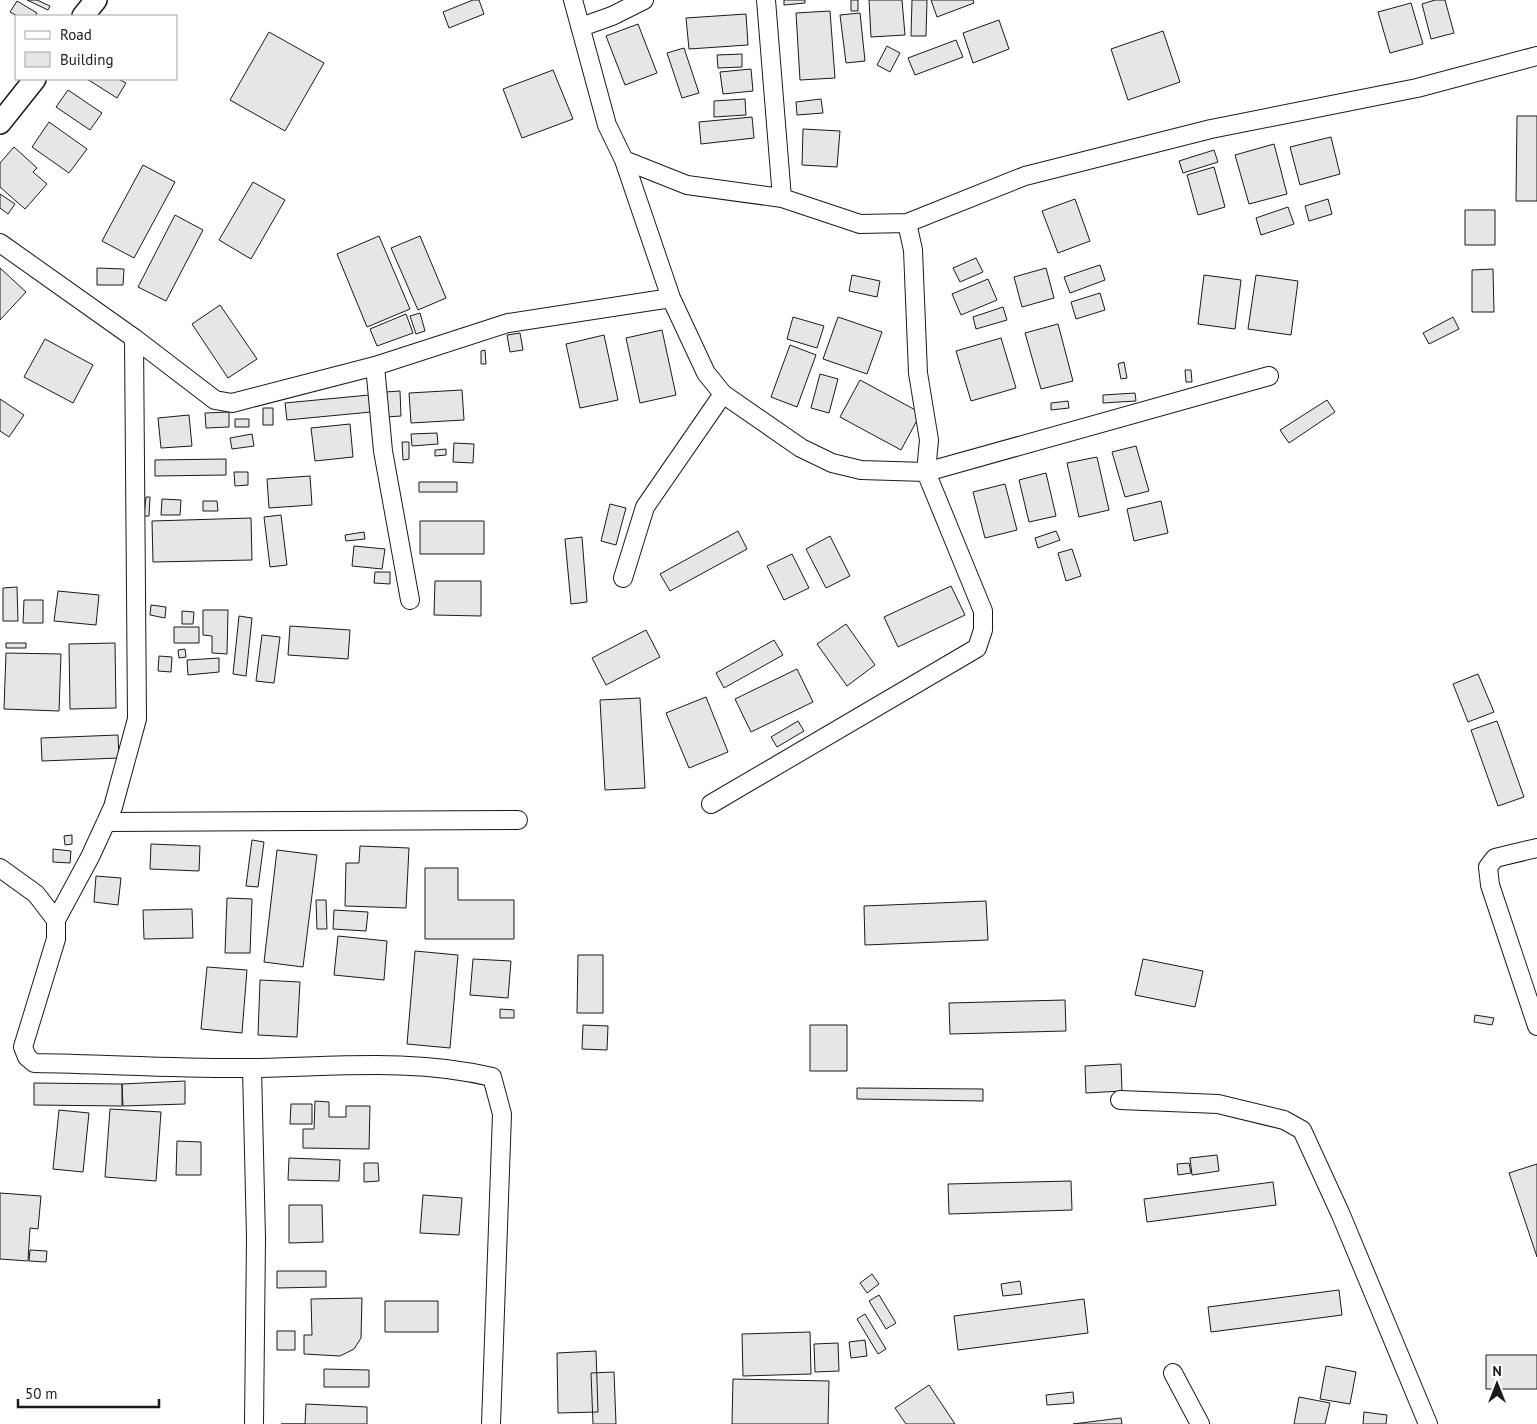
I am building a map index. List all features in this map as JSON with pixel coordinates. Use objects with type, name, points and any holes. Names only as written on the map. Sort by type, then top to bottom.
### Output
[{"type":"street","points":[[84,15],[96,0]]},
{"type":"street","points":[[573,0],[607,125],[624,160],[671,298],[706,372],[724,394],[801,448],[832,463],[861,470],[926,472],[1269,376]]},
{"type":"street","points":[[581,27],[612,16],[644,0]]},
{"type":"street","points":[[766,0],[782,198]]},
{"type":"street","points":[[624,160],[687,185],[782,198],[860,224],[907,223],[1025,176],[1211,129],[1417,88],[1537,56]]},
{"type":"street","points":[[0,123],[34,80]]},
{"type":"street","points":[[711,804],[977,648],[982,630],[982,611],[926,472],[929,440],[918,374],[913,250],[907,223]]},
{"type":"street","points":[[0,243],[134,338],[215,400],[232,403],[375,366],[508,323],[671,298]]},
{"type":"street","points":[[134,338],[137,719],[113,807],[90,858],[56,920],[56,939],[25,1033],[23,1047],[27,1057],[34,1063],[252,1068],[410,1064],[463,1070],[492,1077],[502,1114],[492,1333],[491,1424]]},
{"type":"street","points":[[375,366],[383,451],[410,600]]},
{"type":"street","points":[[623,578],[645,508],[724,394]]},
{"type":"street","points":[[106,822],[518,820]]},
{"type":"street","points":[[1537,848],[1495,858],[1488,868],[1490,885],[1537,1026]]},
{"type":"street","points":[[0,868],[36,894],[56,920]]},
{"type":"street","points":[[252,1068],[256,1238],[254,1424]]},
{"type":"street","points":[[1120,1100],[1218,1104],[1284,1120],[1302,1130],[1341,1215],[1428,1424]]},
{"type":"street","points":[[1173,1373],[1200,1424]]},
{"type":"building","points":[[27,0],[37,0],[50,6],[48,10]]},
{"type":"building","points":[[473,0],[479,0],[484,14],[449,28],[443,12]]},
{"type":"building","points":[[784,0],[805,0],[805,3],[784,5]]},
{"type":"building","points":[[851,0],[858,0],[858,11],[851,11]]},
{"type":"building","points":[[869,0],[902,0],[905,35],[871,37]]},
{"type":"building","points":[[912,0],[927,0],[926,36],[911,36]]},
{"type":"building","points":[[931,0],[973,0],[974,3],[937,17]]},
{"type":"building","points":[[1435,0],[1445,0],[1454,33],[1431,39],[1422,4]]},
{"type":"building","points":[[17,1],[37,13],[36,15],[15,15],[10,12]]},
{"type":"building","points":[[1411,3],[1423,44],[1390,53],[1378,12]]},
{"type":"building","points":[[830,11],[835,78],[800,80],[796,13]]},
{"type":"building","points":[[860,13],[865,61],[846,63],[840,15]]},
{"type":"building","points":[[746,14],[748,45],[689,49],[686,18]]},
{"type":"building","points":[[999,20],[1009,49],[973,63],[963,33]]},
{"type":"building","points":[[638,24],[657,73],[625,85],[606,36]]},
{"type":"building","points":[[1163,31],[1180,82],[1128,100],[1111,49]]},
{"type":"building","points":[[269,32],[324,63],[285,131],[230,100]]},
{"type":"building","points":[[956,40],[963,57],[915,75],[908,58]]},
{"type":"building","points":[[887,46],[900,53],[890,72],[877,65]]},
{"type":"building","points":[[684,48],[699,93],[682,98],[667,53]]},
{"type":"building","points":[[742,54],[742,67],[718,68],[717,55]]},
{"type":"building","points":[[751,69],[753,91],[723,94],[720,72]]},
{"type":"building","points":[[553,70],[573,119],[522,138],[503,89]]},
{"type":"building","points":[[89,80],[120,80],[126,83],[117,98]]},
{"type":"building","points":[[68,90],[102,113],[90,130],[56,107]]},
{"type":"building","points":[[745,99],[746,115],[714,117],[714,101]]},
{"type":"building","points":[[821,99],[823,113],[797,115],[796,102]]},
{"type":"building","points":[[1517,116],[1537,116],[1537,201],[1516,201]]},
{"type":"building","points":[[752,117],[754,138],[701,144],[699,122]]},
{"type":"building","points":[[49,122],[87,149],[69,173],[32,147]]},
{"type":"building","points":[[803,129],[840,131],[837,167],[802,165]]},
{"type":"building","points":[[1331,137],[1340,174],[1300,185],[1290,147]]},
{"type":"building","points":[[1274,144],[1287,194],[1249,204],[1235,155]]},
{"type":"building","points":[[14,147],[37,168],[33,172],[47,184],[25,209],[0,187],[0,163]]},
{"type":"building","points":[[1214,150],[1218,162],[1183,173],[1179,161]]},
{"type":"building","points":[[143,165],[175,182],[134,258],[102,241]]},
{"type":"building","points":[[1214,167],[1225,207],[1198,215],[1187,175]]},
{"type":"building","points":[[253,182],[285,200],[251,259],[219,240]]},
{"type":"building","points":[[0,194],[15,204],[8,214],[0,208]]},
{"type":"building","points":[[1075,199],[1090,241],[1058,253],[1042,211]]},
{"type":"building","points":[[1328,199],[1332,214],[1309,221],[1305,206]]},
{"type":"building","points":[[1288,207],[1294,224],[1261,235],[1256,218]]},
{"type":"building","points":[[1465,210],[1495,210],[1495,245],[1465,245]]},
{"type":"building","points":[[175,215],[203,230],[166,301],[138,287]]},
{"type":"building","points":[[379,236],[410,309],[367,327],[337,254]]},
{"type":"building","points":[[420,236],[446,298],[418,310],[391,248]]},
{"type":"building","points":[[976,258],[983,272],[960,282],[953,268]]},
{"type":"building","points":[[1100,265],[1105,280],[1070,293],[1064,277]]},
{"type":"building","points":[[0,268],[26,292],[0,320]]},
{"type":"building","points":[[97,268],[124,269],[123,285],[97,285]]},
{"type":"building","points":[[1046,268],[1054,298],[1022,307],[1014,277]]},
{"type":"building","points":[[1493,269],[1494,312],[1472,312],[1472,270]]},
{"type":"building","points":[[852,275],[880,281],[877,297],[849,291]]},
{"type":"building","points":[[1204,275],[1241,280],[1235,329],[1198,324]]},
{"type":"building","points":[[1256,275],[1298,281],[1291,335],[1248,329]]},
{"type":"building","points":[[988,279],[997,300],[961,315],[952,294]]},
{"type":"building","points":[[1100,293],[1105,310],[1076,319],[1071,302]]},
{"type":"building","points":[[220,305],[257,359],[228,378],[192,324]]},
{"type":"building","points":[[1003,307],[1007,320],[976,329],[973,317]]},
{"type":"building","points":[[420,313],[425,331],[416,334],[410,316]]},
{"type":"building","points":[[406,314],[413,333],[377,346],[370,329]]},
{"type":"building","points":[[793,317],[824,326],[817,348],[787,339]]},
{"type":"building","points":[[838,317],[882,332],[867,374],[823,359]]},
{"type":"building","points":[[1453,317],[1459,329],[1429,344],[1423,333]]},
{"type":"building","points":[[1058,324],[1073,381],[1041,389],[1025,333]]},
{"type":"building","points":[[662,330],[676,395],[640,403],[626,338]]},
{"type":"building","points":[[520,333],[523,350],[510,352],[507,335]]},
{"type":"building","points":[[604,335],[618,400],[580,408],[566,344]]},
{"type":"building","points":[[1001,338],[1016,388],[971,401],[956,351]]},
{"type":"building","points":[[45,339],[93,365],[73,403],[24,377]]},
{"type":"building","points":[[790,345],[816,355],[797,407],[771,397]]},
{"type":"building","points":[[485,350],[486,364],[481,364],[481,351]]},
{"type":"building","points":[[1124,362],[1127,378],[1121,379],[1118,364]]},
{"type":"building","points":[[1185,370],[1191,370],[1192,382],[1186,382]]},
{"type":"building","points":[[820,374],[838,379],[829,413],[811,408]]},
{"type":"building","points":[[860,380],[921,413],[901,450],[840,417]]},
{"type":"building","points":[[462,390],[464,420],[411,423],[409,393]]},
{"type":"building","points":[[400,391],[401,416],[386,417],[385,392]]},
{"type":"building","points":[[1135,393],[1136,401],[1103,403],[1103,395]]},
{"type":"building","points":[[369,395],[371,412],[287,420],[285,403]]},
{"type":"building","points":[[0,399],[24,415],[9,437],[0,431]]},
{"type":"building","points":[[1327,400],[1335,412],[1289,443],[1280,430]]},
{"type":"building","points":[[1068,401],[1069,408],[1051,410],[1051,403]]},
{"type":"building","points":[[263,408],[273,408],[273,425],[263,425]]},
{"type":"building","points":[[229,412],[229,427],[206,428],[205,413]]},
{"type":"building","points":[[189,415],[192,446],[161,448],[158,418]]},
{"type":"building","points":[[235,419],[249,419],[249,427],[235,427]]},
{"type":"building","points":[[350,424],[353,457],[315,461],[311,428]]},
{"type":"building","points":[[437,433],[438,444],[412,446],[411,434]]},
{"type":"building","points":[[252,434],[254,446],[232,449],[230,438]]},
{"type":"building","points":[[402,442],[409,442],[409,459],[403,460]]},
{"type":"building","points":[[454,443],[474,444],[473,463],[453,462]]},
{"type":"building","points":[[1136,446],[1149,491],[1125,497],[1112,452]]},
{"type":"building","points":[[446,449],[446,455],[435,456],[435,450]]},
{"type":"building","points":[[1097,457],[1109,510],[1079,517],[1067,463]]},
{"type":"building","points":[[226,459],[226,475],[155,476],[155,460]]},
{"type":"building","points":[[234,472],[248,472],[248,485],[235,486]]},
{"type":"building","points":[[1046,473],[1056,516],[1029,522],[1019,480]]},
{"type":"building","points":[[310,476],[312,505],[269,508],[267,479]]},
{"type":"building","points":[[419,482],[457,482],[457,492],[419,492]]},
{"type":"building","points":[[1005,484],[1017,530],[985,538],[973,492]]},
{"type":"building","points":[[146,497],[150,497],[149,516],[144,516]]},
{"type":"building","points":[[162,499],[181,500],[180,515],[161,515]]},
{"type":"building","points":[[203,501],[217,501],[218,511],[203,511]]},
{"type":"building","points":[[1161,501],[1168,533],[1134,541],[1127,509]]},
{"type":"building","points":[[610,504],[626,508],[616,545],[601,541]]},
{"type":"building","points":[[281,515],[287,565],[270,567],[264,517]]},
{"type":"building","points":[[251,518],[252,560],[153,562],[152,521]]},
{"type":"building","points":[[420,521],[484,521],[484,554],[420,554]]},
{"type":"building","points":[[738,531],[747,549],[670,591],[660,574]]},
{"type":"building","points":[[1056,531],[1060,540],[1038,548],[1035,538]]},
{"type":"building","points":[[364,532],[365,539],[346,541],[345,535]]},
{"type":"building","points":[[830,536],[850,576],[826,588],[806,549]]},
{"type":"building","points":[[582,537],[587,602],[571,604],[565,539]]},
{"type":"building","points":[[354,546],[385,549],[382,569],[352,566]]},
{"type":"building","points":[[1072,549],[1081,576],[1066,581],[1058,553]]},
{"type":"building","points":[[792,554],[809,588],[784,600],[767,566]]},
{"type":"building","points":[[375,572],[390,572],[390,584],[374,583]]},
{"type":"building","points":[[435,581],[481,581],[481,616],[434,615]]},
{"type":"building","points":[[951,586],[965,615],[898,647],[884,617]]},
{"type":"building","points":[[17,587],[18,621],[3,621],[3,588]]},
{"type":"building","points":[[58,591],[99,595],[96,625],[54,621]]},
{"type":"building","points":[[24,600],[43,600],[43,623],[23,623]]},
{"type":"building","points":[[151,605],[166,607],[165,618],[150,615]]},
{"type":"building","points":[[203,610],[228,610],[227,654],[212,653],[212,636],[203,635]]},
{"type":"building","points":[[182,611],[194,612],[193,624],[182,624]]},
{"type":"building","points":[[239,616],[252,618],[246,676],[233,674]]},
{"type":"building","points":[[846,624],[875,665],[847,686],[817,644]]},
{"type":"building","points":[[290,626],[350,630],[348,659],[288,655]]},
{"type":"building","points":[[174,627],[199,627],[199,643],[174,643]]},
{"type":"building","points":[[646,630],[660,657],[606,685],[592,658]]},
{"type":"building","points":[[262,635],[280,637],[274,683],[256,681]]},
{"type":"building","points":[[774,640],[783,655],[724,688],[716,673]]},
{"type":"building","points":[[6,643],[26,643],[26,648],[6,648]]},
{"type":"building","points":[[115,643],[116,708],[70,709],[69,644]]},
{"type":"building","points":[[185,649],[186,657],[179,658],[178,650]]},
{"type":"building","points":[[6,653],[61,654],[59,711],[4,709]]},
{"type":"building","points":[[159,656],[172,657],[171,672],[158,671]]},
{"type":"building","points":[[219,658],[219,672],[188,675],[187,660]]},
{"type":"building","points":[[797,669],[813,702],[751,732],[735,699]]},
{"type":"building","points":[[1478,674],[1494,712],[1468,722],[1453,684]]},
{"type":"building","points":[[706,697],[728,752],[689,768],[666,713]]},
{"type":"building","points":[[640,698],[645,788],[605,790],[600,700]]},
{"type":"building","points":[[798,721],[804,731],[777,747],[771,737]]},
{"type":"building","points":[[1497,721],[1524,797],[1498,806],[1471,730]]},
{"type":"building","points":[[118,735],[119,758],[42,761],[41,738]]},
{"type":"building","points":[[72,835],[72,844],[65,845],[64,836]]},
{"type":"building","points":[[252,840],[264,842],[258,887],[246,886]]},
{"type":"building","points":[[151,844],[200,846],[199,871],[150,869]]},
{"type":"building","points":[[360,846],[409,848],[406,908],[345,906],[346,863],[359,863]]},
{"type":"building","points":[[53,849],[71,851],[70,863],[53,862]]},
{"type":"building","points":[[277,850],[317,855],[303,967],[264,962]]},
{"type":"building","points":[[425,868],[458,868],[458,900],[514,900],[514,939],[425,939]]},
{"type":"building","points":[[96,876],[121,878],[118,905],[94,902]]},
{"type":"building","points":[[227,898],[252,899],[250,953],[225,953]]},
{"type":"building","points":[[316,900],[326,900],[327,929],[317,929]]},
{"type":"building","points":[[986,901],[988,940],[865,945],[864,906]]},
{"type":"building","points":[[192,909],[193,938],[144,939],[143,910]]},
{"type":"building","points":[[334,910],[368,912],[366,931],[333,929]]},
{"type":"building","points":[[338,936],[387,941],[384,980],[334,975]]},
{"type":"building","points":[[415,951],[458,955],[450,1048],[407,1044]]},
{"type":"building","points":[[578,955],[603,955],[603,1013],[577,1013]]},
{"type":"building","points":[[473,959],[511,961],[508,998],[470,995]]},
{"type":"building","points":[[1143,959],[1203,971],[1195,1007],[1135,995]]},
{"type":"building","points":[[207,967],[247,970],[242,1033],[201,1029]]},
{"type":"building","points":[[260,980],[300,982],[297,1037],[258,1035]]},
{"type":"building","points":[[1065,1000],[1066,1031],[950,1034],[949,1003]]},
{"type":"building","points":[[500,1009],[514,1010],[514,1018],[500,1018]]},
{"type":"building","points":[[1475,1015],[1494,1018],[1492,1025],[1474,1022]]},
{"type":"building","points":[[583,1025],[608,1026],[607,1050],[582,1049]]},
{"type":"building","points":[[810,1025],[847,1025],[847,1071],[810,1071]]},
{"type":"building","points":[[1121,1064],[1122,1091],[1086,1093],[1085,1066]]},
{"type":"building","points":[[185,1081],[185,1104],[123,1106],[122,1084]]},
{"type":"building","points":[[34,1083],[122,1084],[122,1106],[34,1105]]},
{"type":"building","points":[[857,1088],[983,1089],[983,1101],[857,1099]]},
{"type":"building","points":[[315,1101],[329,1102],[329,1117],[346,1117],[346,1106],[370,1106],[369,1149],[303,1148],[303,1129],[314,1129]]},
{"type":"building","points":[[291,1104],[312,1104],[312,1124],[290,1124]]},
{"type":"building","points":[[110,1109],[161,1112],[156,1181],[105,1177]]},
{"type":"building","points":[[59,1110],[89,1113],[83,1172],[53,1169]]},
{"type":"building","points":[[177,1141],[201,1142],[201,1175],[176,1175]]},
{"type":"building","points":[[1217,1155],[1219,1171],[1192,1175],[1190,1158]]},
{"type":"building","points":[[289,1158],[340,1160],[339,1181],[288,1180]]},
{"type":"building","points":[[364,1163],[378,1163],[379,1181],[364,1182]]},
{"type":"building","points":[[1189,1163],[1191,1173],[1178,1175],[1177,1164]]},
{"type":"building","points":[[1537,1164],[1537,1257],[1509,1173]]},
{"type":"building","points":[[1071,1181],[1072,1210],[949,1214],[948,1184]]},
{"type":"building","points":[[1273,1182],[1276,1205],[1147,1222],[1144,1199]]},
{"type":"building","points":[[0,1193],[41,1196],[38,1229],[30,1228],[28,1261],[0,1259]]},
{"type":"building","points":[[423,1195],[462,1198],[459,1235],[420,1233]]},
{"type":"building","points":[[289,1205],[322,1205],[323,1242],[289,1243]]},
{"type":"building","points":[[30,1250],[47,1251],[46,1262],[29,1261]]},
{"type":"building","points":[[277,1271],[326,1271],[326,1287],[277,1288]]},
{"type":"building","points":[[872,1274],[879,1284],[867,1293],[860,1283]]},
{"type":"building","points":[[1020,1281],[1022,1294],[1003,1296],[1001,1284]]},
{"type":"building","points":[[1339,1290],[1342,1315],[1211,1332],[1208,1307]]},
{"type":"building","points":[[879,1295],[896,1323],[886,1329],[869,1301]]},
{"type":"building","points":[[362,1298],[361,1338],[354,1349],[340,1356],[304,1354],[304,1335],[312,1335],[311,1299]]},
{"type":"building","points":[[1084,1299],[1088,1333],[958,1350],[954,1316]]},
{"type":"building","points":[[385,1301],[438,1301],[438,1332],[385,1332]]},
{"type":"building","points":[[865,1314],[886,1349],[878,1354],[857,1319]]},
{"type":"building","points":[[277,1331],[295,1331],[295,1350],[277,1350]]},
{"type":"building","points":[[810,1332],[811,1374],[743,1376],[742,1334]]},
{"type":"building","points":[[865,1340],[867,1356],[851,1358],[849,1342]]},
{"type":"building","points":[[838,1343],[839,1371],[815,1372],[814,1344]]},
{"type":"building","points":[[596,1351],[598,1412],[558,1413],[557,1353]]},
{"type":"building","points":[[1486,1355],[1537,1355],[1537,1389],[1486,1389]]},
{"type":"building","points":[[1326,1366],[1356,1372],[1350,1404],[1320,1399]]},
{"type":"building","points":[[324,1369],[369,1370],[369,1387],[324,1387]]},
{"type":"building","points":[[614,1372],[616,1424],[593,1424],[591,1373]]},
{"type":"building","points":[[733,1379],[829,1381],[828,1424],[732,1424]]},
{"type":"building","points":[[929,1385],[955,1424],[906,1424],[895,1408]]},
{"type":"building","points":[[1073,1392],[1074,1403],[1047,1405],[1046,1395]]},
{"type":"building","points":[[1299,1397],[1330,1403],[1325,1424],[1294,1424]]},
{"type":"building","points":[[306,1404],[367,1407],[367,1424],[305,1424]]},
{"type":"building","points":[[1364,1412],[1387,1415],[1386,1424],[1363,1424]]},
{"type":"building","points":[[1121,1418],[1122,1424],[1073,1424]]}]
